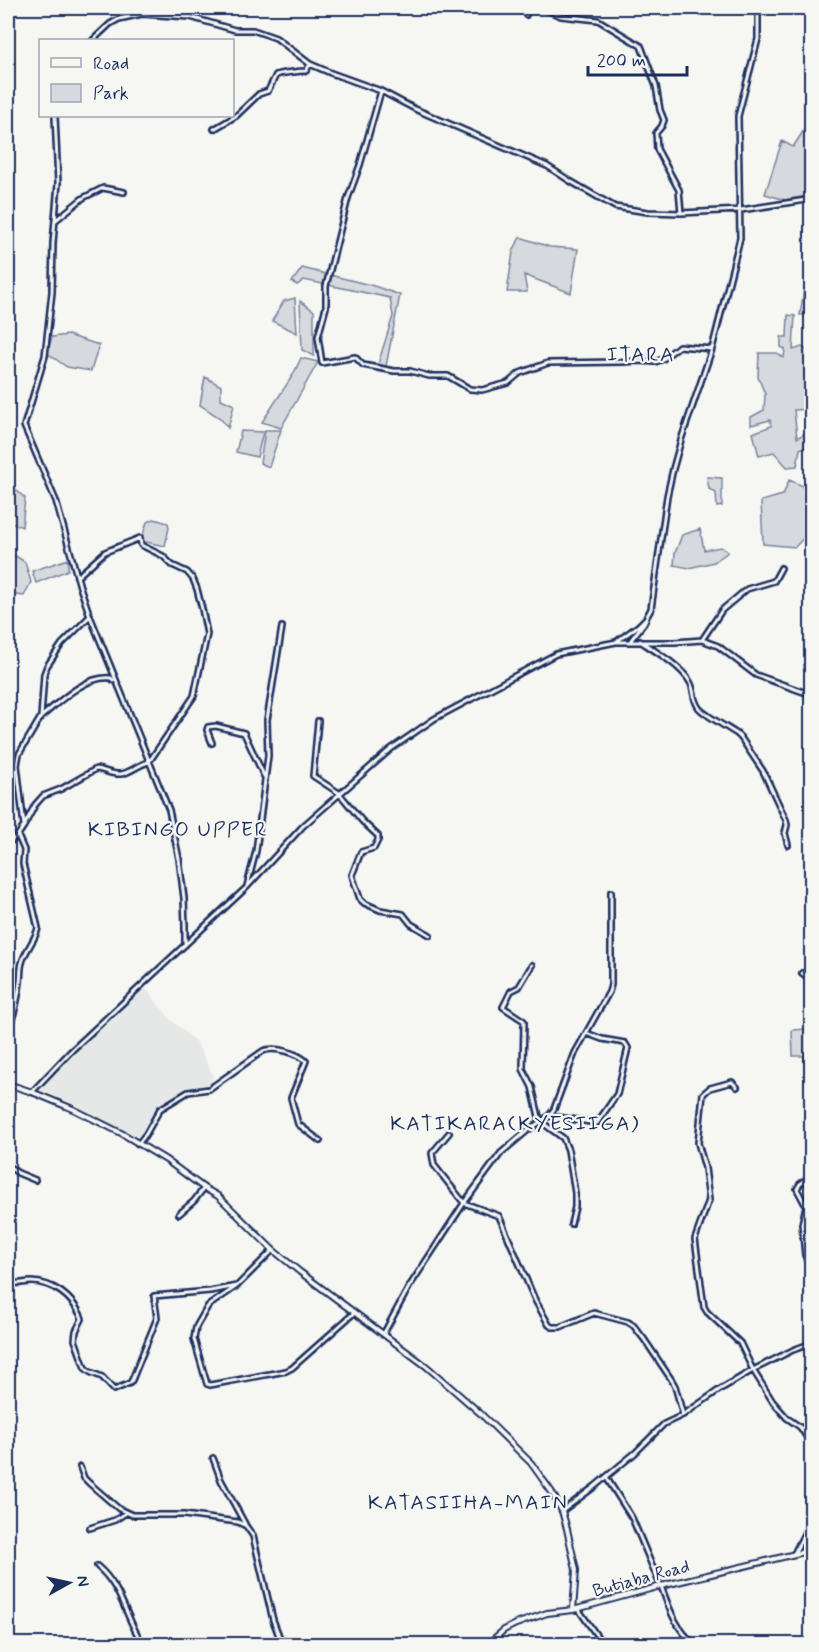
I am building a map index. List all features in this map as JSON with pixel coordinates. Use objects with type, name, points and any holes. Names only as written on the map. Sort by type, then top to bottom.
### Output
[{"type":"main road","points":[[9,1085],[73,1109],[123,1134],[218,1196],[273,1250],[330,1296],[384,1333],[426,1366],[474,1408],[531,1463],[562,1511],[576,1570],[573,1610]]},
{"type":"main road","name":"Butiaba Road","points":[[482,1644],[491,1641],[504,1630],[547,1613],[573,1610],[661,1586],[812,1550]]},
{"type":"street","points":[[526,15],[531,8]]},
{"type":"street","points":[[542,8],[561,16],[598,20],[630,38],[642,48],[664,120],[656,133],[657,149],[679,190],[681,213]]},
{"type":"street","points":[[630,642],[651,609],[673,469],[712,349],[741,238],[738,116],[758,39],[758,8]]},
{"type":"street","points":[[94,39],[119,19],[142,14],[190,17],[235,30],[253,30],[276,38],[309,64],[381,91],[416,109],[547,166],[615,207],[648,212],[681,213],[741,210],[812,201]]},
{"type":"street","points":[[214,129],[236,116],[259,94],[268,91],[276,75],[306,71],[309,64]]},
{"type":"street","points":[[381,91],[348,198],[326,286],[326,307],[318,337],[322,363],[355,357],[361,364],[394,371],[448,376],[471,389],[482,390],[508,383],[520,373],[548,363],[655,362],[663,360],[679,346],[712,349]]},
{"type":"street","points":[[55,117],[57,183],[52,292],[45,354],[24,426],[56,501],[90,616],[169,810],[186,926],[184,946]]},
{"type":"street","points":[[54,221],[83,198],[103,188],[124,192]]},
{"type":"street","points":[[8,844],[18,835],[40,798],[48,793],[61,789],[96,769],[122,774],[148,762],[195,693],[207,634],[195,582],[187,572],[172,565],[167,558],[141,545],[140,538],[108,551],[77,577]]},
{"type":"street","points":[[702,640],[722,610],[747,589],[774,581],[781,568]]},
{"type":"street","points":[[41,717],[44,674],[47,666],[62,644],[90,616]]},
{"type":"street","points":[[616,642],[646,618]]},
{"type":"street","points":[[246,888],[254,862],[268,756],[266,726],[282,627]]},
{"type":"street","points":[[32,1092],[70,1052],[246,888],[303,826],[391,749],[434,719],[556,654],[616,642],[702,640],[718,646],[756,675],[812,695]]},
{"type":"street","points":[[640,641],[671,662],[688,678],[699,708],[741,738],[747,750],[757,761],[786,820],[785,832],[788,845]]},
{"type":"street","points":[[24,826],[18,758],[41,717],[90,681],[101,677],[111,678],[116,683]]},
{"type":"street","points":[[318,722],[314,776],[339,793],[378,836],[374,848],[361,852],[352,872],[360,899],[380,910],[404,914],[411,924],[430,935]]},
{"type":"street","points":[[213,743],[207,730],[208,727],[216,726],[244,733],[265,778]]},
{"type":"street","points":[[8,1029],[16,1006],[22,963],[38,928],[23,864],[24,850],[18,835]]},
{"type":"street","points":[[384,1333],[409,1287],[464,1203],[501,1153],[549,1116],[554,1109],[575,1053],[611,985],[611,891]]},
{"type":"street","points":[[532,965],[519,987],[511,992],[503,1005],[505,1009],[525,1021],[523,1066],[532,1087],[540,1122],[562,1138],[568,1150],[575,1193],[571,1224]]},
{"type":"street","points":[[802,973],[812,981]]},
{"type":"street","points":[[549,1116],[597,1123],[617,1094],[627,1045],[585,1033]]},
{"type":"street","points":[[138,1144],[161,1108],[188,1092],[209,1089],[263,1051],[271,1048],[301,1056],[306,1061],[291,1098],[298,1124],[320,1141]]},
{"type":"street","points":[[737,1087],[732,1082],[710,1088],[703,1094],[698,1143],[705,1168],[709,1200],[696,1234],[695,1246],[704,1307],[740,1343],[753,1370],[778,1408],[786,1418],[800,1427],[812,1445]]},
{"type":"street","points":[[8,1102],[9,1085]]},
{"type":"street","points":[[449,1133],[432,1153],[434,1165],[464,1203],[499,1216],[535,1300],[549,1325],[560,1327],[594,1313],[633,1325],[675,1386],[683,1415]]},
{"type":"street","points":[[8,1166],[35,1180]]},
{"type":"street","points":[[812,1176],[800,1184],[797,1189],[806,1206],[801,1220],[805,1255],[812,1273]]},
{"type":"street","points":[[179,1214],[204,1188]]},
{"type":"street","points":[[273,1250],[237,1286],[205,1309],[194,1331],[194,1339],[206,1383],[286,1371],[354,1313]]},
{"type":"street","points":[[8,1280],[15,1284],[40,1283],[63,1292],[67,1296],[82,1319],[76,1331],[75,1340],[85,1368],[102,1377],[114,1390],[132,1380],[158,1318],[154,1296],[237,1286]]},
{"type":"street","points":[[562,1511],[606,1477],[664,1425],[753,1370],[812,1343]]},
{"type":"street","points":[[213,1458],[221,1480],[246,1526],[254,1536],[273,1620],[282,1644]]},
{"type":"street","points":[[80,1467],[84,1478],[89,1483],[126,1513],[184,1515],[238,1522],[246,1526]]},
{"type":"street","points":[[606,1477],[632,1518],[658,1580]]},
{"type":"street","points":[[90,1528],[115,1520],[126,1513]]},
{"type":"street","points":[[793,1555],[812,1518]]},
{"type":"street","points":[[804,1552],[812,1568]]},
{"type":"street","points":[[97,1566],[110,1579],[122,1598],[126,1612],[143,1644]]},
{"type":"street","points":[[661,1586],[680,1629],[695,1644]]},
{"type":"street","points":[[573,1610],[579,1610],[601,1644]]},
{"type":"street","points":[[491,1641],[496,1644]]},
{"type":"shaded area","points":[[143,985],[171,1020],[197,1043],[213,1075],[211,1087],[191,1089],[163,1107],[155,1123],[143,1137],[124,1133],[75,1105],[35,1087]]},
{"type":"green space","points":[[804,130],[811,136],[811,200],[802,197],[785,200],[765,194],[782,141],[793,147]]},
{"type":"green space","points":[[520,237],[550,247],[578,249],[571,293],[524,275],[527,292],[507,292],[513,252]]},
{"type":"green space","points":[[302,268],[400,295],[386,366],[378,364],[393,316],[390,298],[304,280],[297,285],[292,282]]},
{"type":"green space","points":[[811,286],[811,314],[800,315],[804,289]]},
{"type":"green space","points":[[295,298],[297,333],[272,321],[284,301]]},
{"type":"green space","points":[[300,301],[314,311],[314,356],[302,350]]},
{"type":"green space","points":[[788,315],[795,316],[793,350],[802,347],[811,353],[811,385],[804,392],[811,394],[811,409],[794,410],[797,438],[805,433],[811,435],[812,444],[800,449],[797,466],[787,467],[774,452],[759,456],[753,433],[771,426],[770,420],[751,425],[751,417],[764,410],[765,394],[758,377],[759,353],[777,353],[784,358],[785,349],[781,347],[781,337],[787,337]]},
{"type":"green space","points":[[68,335],[99,345],[91,371],[67,367],[47,353],[52,337]]},
{"type":"green space","points":[[301,358],[318,362],[281,428],[262,422],[293,375]]},
{"type":"green space","points":[[205,377],[221,386],[221,399],[234,405],[228,428],[220,418],[200,405]]},
{"type":"green space","points":[[265,430],[281,430],[269,467],[260,463]]},
{"type":"green space","points":[[241,431],[263,432],[257,457],[236,452]]},
{"type":"green space","points":[[707,477],[722,478],[722,506],[717,507],[716,493],[709,489]]},
{"type":"green space","points":[[789,480],[801,485],[811,497],[811,530],[795,547],[763,544],[761,501],[783,495]]},
{"type":"green space","points":[[8,483],[25,498],[22,527],[8,521]]},
{"type":"green space","points":[[154,519],[168,523],[165,546],[141,541],[147,522]]},
{"type":"green space","points":[[700,529],[704,550],[721,547],[728,552],[714,562],[689,568],[674,565],[675,553],[682,535]]},
{"type":"green space","points":[[8,551],[25,562],[31,582],[24,596],[8,594]]},
{"type":"green space","points":[[68,559],[68,570],[36,583],[32,571]]},
{"type":"green space","points":[[807,1029],[811,1040],[811,1068],[805,1067],[804,1056],[793,1056],[792,1030]]},
{"type":"district","name":"ITARA","points":[[641,354]]},
{"type":"district","name":"KIBINGO UPPER","points":[[178,829]]},
{"type":"district","name":"KATIKARA(KYESIIGA)","points":[[515,1123]]},
{"type":"district","name":"KATASIIHA-MAIN","points":[[468,1502]]}]
